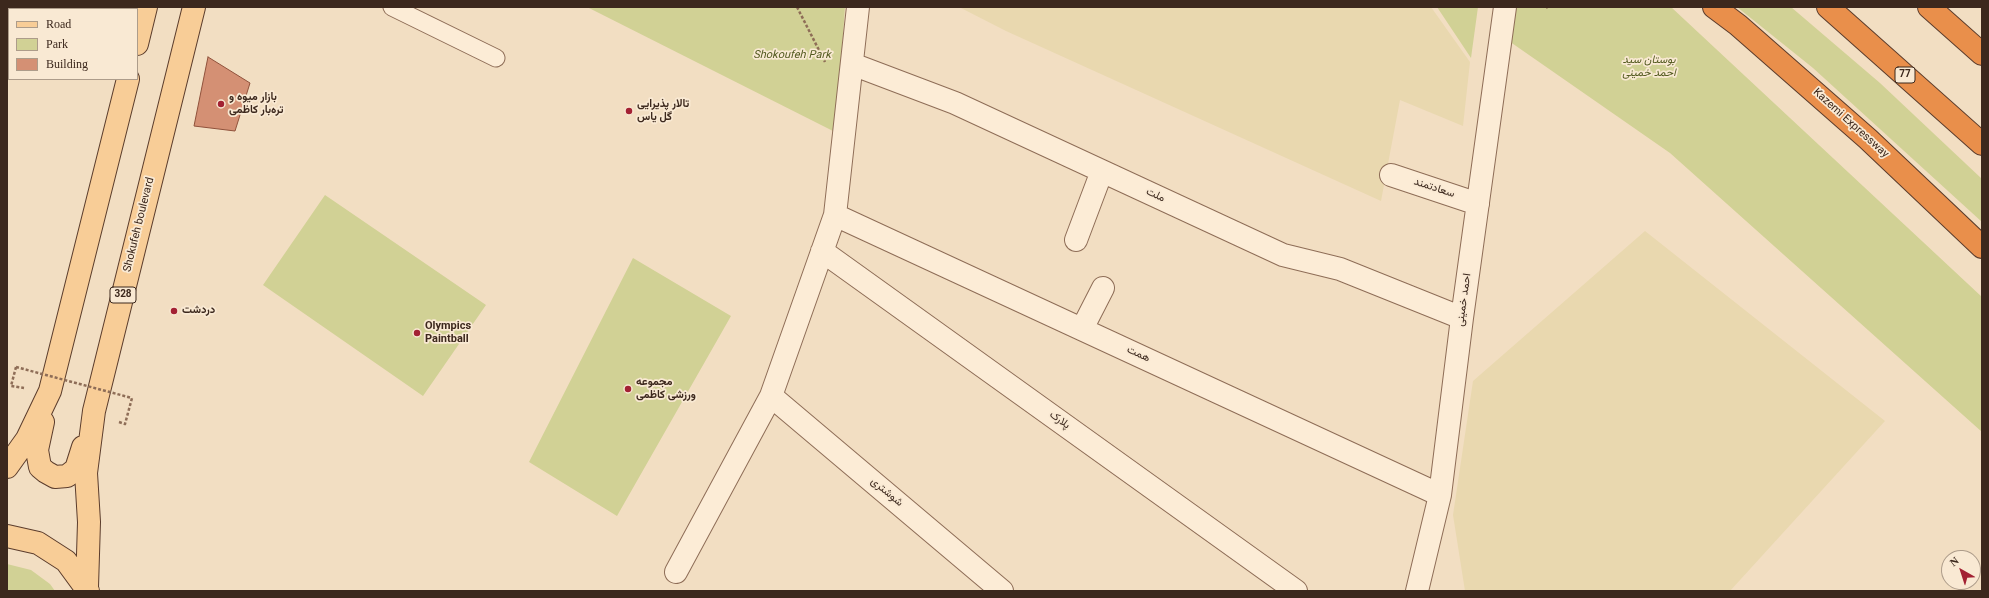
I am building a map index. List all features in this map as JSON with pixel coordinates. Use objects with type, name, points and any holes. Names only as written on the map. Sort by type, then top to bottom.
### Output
[{"type":"highway","name":"Kazemi Expressway","points":[[1714,7],[1738,25],[1868,139],[1982,246]]},
{"type":"highway","name":"77","points":[[1828,7],[1982,144]]},
{"type":"highway","points":[[1929,7],[1982,54]]},
{"type":"main road","points":[[138,40],[146,7]]},
{"type":"main road","name":"Shokufeh boulevard","points":[[88,589],[89,522],[86,473],[94,411],[194,7]]},
{"type":"main road","points":[[94,411],[76,469],[67,476],[55,477],[40,467],[37,450],[50,391],[128,80]]},
{"type":"main road","points":[[7,467],[27,439],[50,391]]},
{"type":"main road","points":[[7,536],[38,543],[66,561],[88,589]]},
{"type":"street","points":[[676,572],[770,396],[835,215],[858,7]]},
{"type":"street","name":"احمد خمینی","points":[[1417,591],[1440,495],[1462,318],[1505,7]]},
{"type":"street","name":"ملت","points":[[852,64],[955,103],[1283,255],[1340,269],[1462,318]]},
{"type":"street","points":[[1076,240],[1102,171]]},
{"type":"street","name":"سعادتمند","points":[[1391,175],[1478,204]]},
{"type":"street","name":"همت","points":[[835,215],[1440,495]]},
{"type":"street","name":"پلارک","points":[[822,251],[1296,591]]},
{"type":"street","points":[[1082,329],[1103,288]]},
{"type":"street","name":"شوشتری","points":[[770,396],[1002,591]]},
{"type":"lane","points":[[392,7],[496,58]]},
{"type":"path","points":[[797,7],[825,63]]},
{"type":"path","points":[[11,386],[16,367],[132,398],[125,424]]},
{"type":"shaded area","points":[[959,7],[1431,7],[1470,62],[1463,126],[1400,100],[1381,201],[1006,31]]},
{"type":"shaded area","points":[[1645,231],[1885,421],[1730,591],[1465,591],[1453,515],[1473,381]]},
{"type":"green space","points":[[7,7],[56,7],[8,8],[8,80],[7,82]]},
{"type":"green space","name":"Shokoufeh Park","points":[[587,7],[845,7],[839,91],[833,131]]},
{"type":"green space","points":[[1437,7],[1478,7],[1471,58]]},
{"type":"green space","name":"بوستان سید احمد خمینی","points":[[1512,7],[1671,7],[1982,297],[1982,432],[1670,153],[1506,39]]},
{"type":"green space","points":[[1737,7],[1791,7],[1880,83],[1982,179],[1982,222],[1813,68]]},
{"type":"green space","points":[[325,195],[486,305],[423,396],[263,285]]},
{"type":"green space","name":"مجموعه ورزشی کاظمی","points":[[633,258],[731,316],[617,516],[529,462]]},
{"type":"green space","points":[[7,564],[31,570],[50,584],[55,591],[7,591]]},
{"type":"building","name":"بازار میوه و تره‌بار کاظمی","points":[[208,57],[250,83],[235,131],[194,126]]},
{"type":"place","name":"بازار میوه و تره‌بار کاظمی","points":[[221,104]]},
{"type":"place","name":"تالار پذیرایی گل یاس","points":[[629,111]]},
{"type":"place","name":"دردشت","points":[[174,311]]},
{"type":"place","name":"Olympics Paintball","points":[[417,333]]},
{"type":"place","name":"مجموعه ورزشی کاظمی","points":[[628,389]]}]
